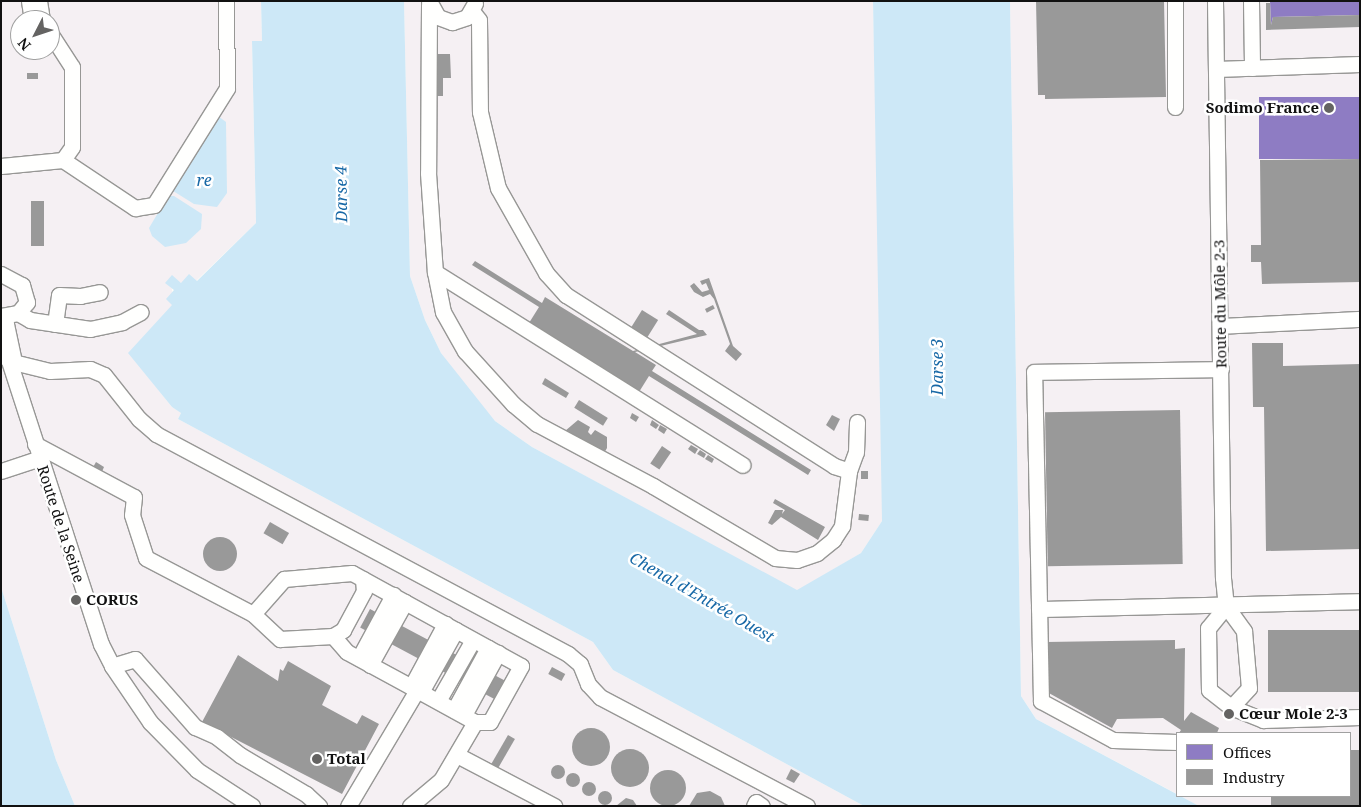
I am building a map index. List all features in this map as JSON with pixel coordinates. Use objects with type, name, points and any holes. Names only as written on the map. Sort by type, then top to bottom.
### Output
[{"type":"street","points":[[1,166],[63,160],[135,208],[154,205],[227,88],[226,1]]},
{"type":"street","points":[[1175,107],[1176,1]]},
{"type":"street","name":"Route du Môle 2-3","points":[[1215,1],[1221,368],[1222,578],[1226,606],[1244,631],[1248,688],[1231,707]]},
{"type":"street","points":[[1251,1],[1252,68]]},
{"type":"street","points":[[429,3],[438,17],[452,22],[460,21],[474,6],[479,20],[480,112],[488,151],[498,188],[546,273],[566,295],[834,466],[849,471]]},
{"type":"street","points":[[429,3],[428,173],[435,272],[443,312],[465,351],[513,404],[537,424],[653,486],[775,558],[797,560],[817,553],[833,540],[842,526],[849,471],[856,452],[857,422]]},
{"type":"street","points":[[60,48],[72,67],[70,78],[72,147],[63,160]]},
{"type":"street","points":[[58,60],[70,78]]},
{"type":"street","points":[[1216,69],[1360,64]]},
{"type":"street","points":[[435,272],[744,465]]},
{"type":"street","points":[[1,274],[22,285],[27,293],[28,302],[18,313],[1,317]]},
{"type":"street","points":[[55,324],[59,295],[80,296],[100,292]]},
{"type":"street","points":[[18,313],[30,320],[83,329],[104,327],[141,312]]},
{"type":"street","name":"Route de la Seine","points":[[1,317],[6,324],[12,361],[34,444],[101,644],[112,666],[150,722],[197,770],[252,806]]},
{"type":"street","points":[[1220,326],[1360,319]]},
{"type":"street","name":"Route de la Seine","points":[[1,346],[12,361]]},
{"type":"street","points":[[12,361],[50,371],[90,369],[104,375],[139,419],[156,434],[568,654],[580,664],[588,684],[600,697],[806,806]]},
{"type":"street","points":[[1176,742],[1113,740],[1041,701],[1034,372],[1221,368]]},
{"type":"street","points":[[34,444],[134,497],[132,515],[146,558],[252,614],[280,638],[332,636],[343,630],[364,591],[364,579]]},
{"type":"street","points":[[1,471],[40,458]]},
{"type":"street","points":[[252,614],[284,579],[352,573],[521,666],[490,722],[464,716],[364,662],[347,652],[332,636]]},
{"type":"street","points":[[364,662],[399,598]]},
{"type":"street","points":[[1039,609],[1226,606],[1360,601]]},
{"type":"street","points":[[1226,606],[1208,628],[1209,690],[1231,707],[1263,720],[1360,717]]},
{"type":"street","points":[[348,806],[451,627]]},
{"type":"street","points":[[438,701],[473,640]]},
{"type":"street","points":[[410,806],[441,780],[457,755],[464,716],[493,651]]},
{"type":"street","points":[[112,666],[135,659],[195,727],[218,736],[240,754],[306,794],[319,806]]},
{"type":"street","points":[[457,755],[554,806]]},
{"type":"street","points":[[754,806],[756,802],[762,806]]},
{"type":"shaded area","points":[[1,1],[261,1],[262,41],[252,42],[256,223],[196,281],[181,283],[171,276],[173,305],[129,353],[172,407],[181,413],[178,419],[593,642],[613,670],[864,806],[75,806],[56,760],[1,587]]},
{"type":"shaded area","points":[[404,1],[873,1],[884,507],[882,521],[861,553],[797,591],[532,447],[495,421],[472,395],[441,353],[425,320],[410,276]]},
{"type":"shaded area","points":[[1010,1],[1360,1],[1360,806],[1199,806],[1182,797],[1351,797],[1351,732],[1176,732],[1176,793],[1036,719],[1021,696]]},
{"type":"water","points":[[261,1],[404,1],[410,276],[425,320],[441,353],[495,421],[532,447],[797,590],[861,553],[882,521],[873,1],[1010,1],[1021,696],[1036,719],[1176,794],[1176,797],[1182,797],[1199,806],[864,806],[613,670],[593,642],[178,419],[181,413],[172,407],[128,353],[172,305],[166,299],[174,290],[165,283],[172,275],[181,283],[189,274],[197,281],[256,223],[252,41],[262,41]]},
{"type":"water","name":"re","points":[[218,116],[226,122],[227,193],[217,207],[194,204],[170,189]]},
{"type":"water","points":[[168,196],[174,196],[202,214],[201,229],[186,243],[165,247],[152,236],[149,228]]},
{"type":"water","points":[[1,587],[56,760],[75,806],[1,806]]},
{"type":"building: Offices","points":[[1270,1],[1360,1],[1360,15],[1273,17],[1271,25]]},
{"type":"building: Offices","points":[[1259,97],[1360,97],[1360,159],[1259,159]]},
{"type":"building: Industry","points":[[1036,1],[1164,1],[1166,97],[1045,99],[1045,95],[1038,95]]},
{"type":"building: Industry","points":[[1266,3],[1270,3],[1271,25],[1273,17],[1360,15],[1360,27],[1266,30]]},
{"type":"building: Industry","points":[[435,54],[450,54],[451,78],[443,78],[443,96],[432,96]]},
{"type":"building: Industry","points":[[27,73],[38,73],[38,79],[27,79]]},
{"type":"building: Industry","points":[[1360,159],[1360,282],[1262,284],[1261,262],[1251,262],[1251,245],[1261,245],[1260,160]]},
{"type":"building: Industry","points":[[31,201],[44,201],[44,246],[31,246]]},
{"type":"building: Industry","points":[[475,261],[542,303],[545,297],[633,351],[697,334],[666,314],[669,310],[699,330],[703,330],[707,335],[635,352],[656,365],[652,371],[811,470],[808,475],[649,376],[639,392],[529,323],[539,307],[472,265]]},
{"type":"building: Industry","points":[[709,278],[733,346],[742,354],[736,361],[725,351],[730,344],[714,299],[710,294],[703,297],[694,292],[690,286],[694,283],[702,292],[709,290],[706,283],[702,285],[700,281]]},
{"type":"building: Industry","points":[[713,305],[715,309],[707,313],[705,309]]},
{"type":"building: Industry","points":[[642,310],[658,320],[646,340],[630,330]]},
{"type":"building: Industry","points":[[1252,343],[1283,343],[1283,366],[1360,364],[1360,549],[1266,551],[1264,407],[1253,407]]},
{"type":"building: Industry","points":[[545,378],[569,393],[566,398],[542,384]]},
{"type":"building: Industry","points":[[579,400],[608,418],[603,426],[574,408]]},
{"type":"building: Industry","points":[[1180,410],[1183,564],[1048,566],[1045,412]]},
{"type":"building: Industry","points":[[632,413],[639,417],[636,422],[630,418]]},
{"type":"building: Industry","points":[[832,415],[840,419],[834,431],[826,425]]},
{"type":"building: Industry","points":[[578,420],[590,427],[588,432],[591,435],[595,430],[607,437],[607,448],[603,455],[565,431]]},
{"type":"building: Industry","points":[[652,420],[659,425],[656,429],[650,425]]},
{"type":"building: Industry","points":[[660,425],[667,429],[664,434],[658,430]]},
{"type":"building: Industry","points":[[691,445],[698,449],[695,454],[688,449]]},
{"type":"building: Industry","points":[[662,446],[671,452],[659,470],[650,463]]},
{"type":"building: Industry","points":[[700,450],[706,454],[704,458],[697,454]]},
{"type":"building: Industry","points":[[708,455],[714,459],[712,463],[705,459]]},
{"type":"building: Industry","points":[[96,462],[104,467],[101,474],[92,469]]},
{"type":"building: Industry","points":[[861,471],[868,471],[868,479],[861,479]]},
{"type":"building: Industry","points":[[775,499],[825,527],[818,540],[781,517],[772,525],[768,523],[775,510],[783,510],[782,514],[785,510],[773,503]]},
{"type":"building: Industry","points":[[859,514],[869,515],[868,521],[858,520]]},
{"type":"building: Industry","points":[[270,522],[289,533],[283,544],[264,533]]},
{"type":"building: Industry","points":[[220,537],[232,542],[237,554],[232,566],[220,571],[208,566],[203,554],[208,542]]},
{"type":"building: Industry","points":[[370,609],[504,680],[494,699],[360,628]]},
{"type":"building: Industry","points":[[1268,630],[1360,630],[1360,692],[1268,692]]},
{"type":"building: Industry","points":[[1175,640],[1175,649],[1185,648],[1184,721],[1191,712],[1219,728],[1217,732],[1180,732],[1181,730],[1163,718],[1117,719],[1112,728],[1047,692],[1046,642]]},
{"type":"building: Industry","name":"Total","points":[[238,655],[278,681],[280,669],[283,671],[288,661],[331,686],[322,705],[357,724],[362,715],[379,724],[342,794],[202,722]]},
{"type":"building: Industry","points":[[552,667],[565,674],[561,681],[548,674]]},
{"type":"building: Industry","points":[[591,728],[604,734],[610,747],[604,760],[591,766],[578,760],[572,747],[578,734]]},
{"type":"building: Industry","points":[[508,735],[515,739],[498,768],[491,764]]},
{"type":"building: Industry","points":[[630,749],[643,755],[649,768],[643,781],[630,787],[617,781],[611,768],[617,755]]},
{"type":"building: Industry","points":[[1351,750],[1360,750],[1360,806],[1271,806],[1271,797],[1351,797]]},
{"type":"building: Industry","points":[[555,765],[561,765],[565,772],[561,779],[555,779],[551,775],[551,769]]},
{"type":"building: Industry","points":[[791,769],[800,774],[794,783],[786,779]]},
{"type":"building: Industry","points":[[668,770],[675,771],[681,775],[685,781],[685,795],[681,801],[675,805],[668,806],[661,805],[655,801],[651,795],[650,788],[651,781],[655,775],[661,771]]},
{"type":"building: Industry","points":[[570,773],[576,773],[580,780],[576,787],[570,787],[566,783],[566,777]]},
{"type":"building: Industry","points":[[586,782],[592,782],[596,789],[592,796],[586,796],[582,792],[582,786]]},
{"type":"building: Industry","points":[[602,791],[608,791],[612,798],[608,805],[602,805],[598,801],[598,795]]},
{"type":"building: Industry","points":[[710,791],[721,797],[725,806],[689,806],[697,793]]},
{"type":"building: Industry","points":[[626,798],[633,800],[637,806],[616,806]]},
{"type":"place","name":"Sodimo France","points":[[1329,108]]},
{"type":"place","name":"CORUS","points":[[76,600]]},
{"type":"place","name":"Cœur Mole 2-3","points":[[1229,714]]},
{"type":"place","name":"Total","points":[[317,759]]},
{"type":"water label","name":"Darse 4","points":[[341,194]]},
{"type":"water label","name":"Darse 3","points":[[937,367]]},
{"type":"water label","name":"Chenal d'Entrée Ouest","points":[[702,597]]}]
